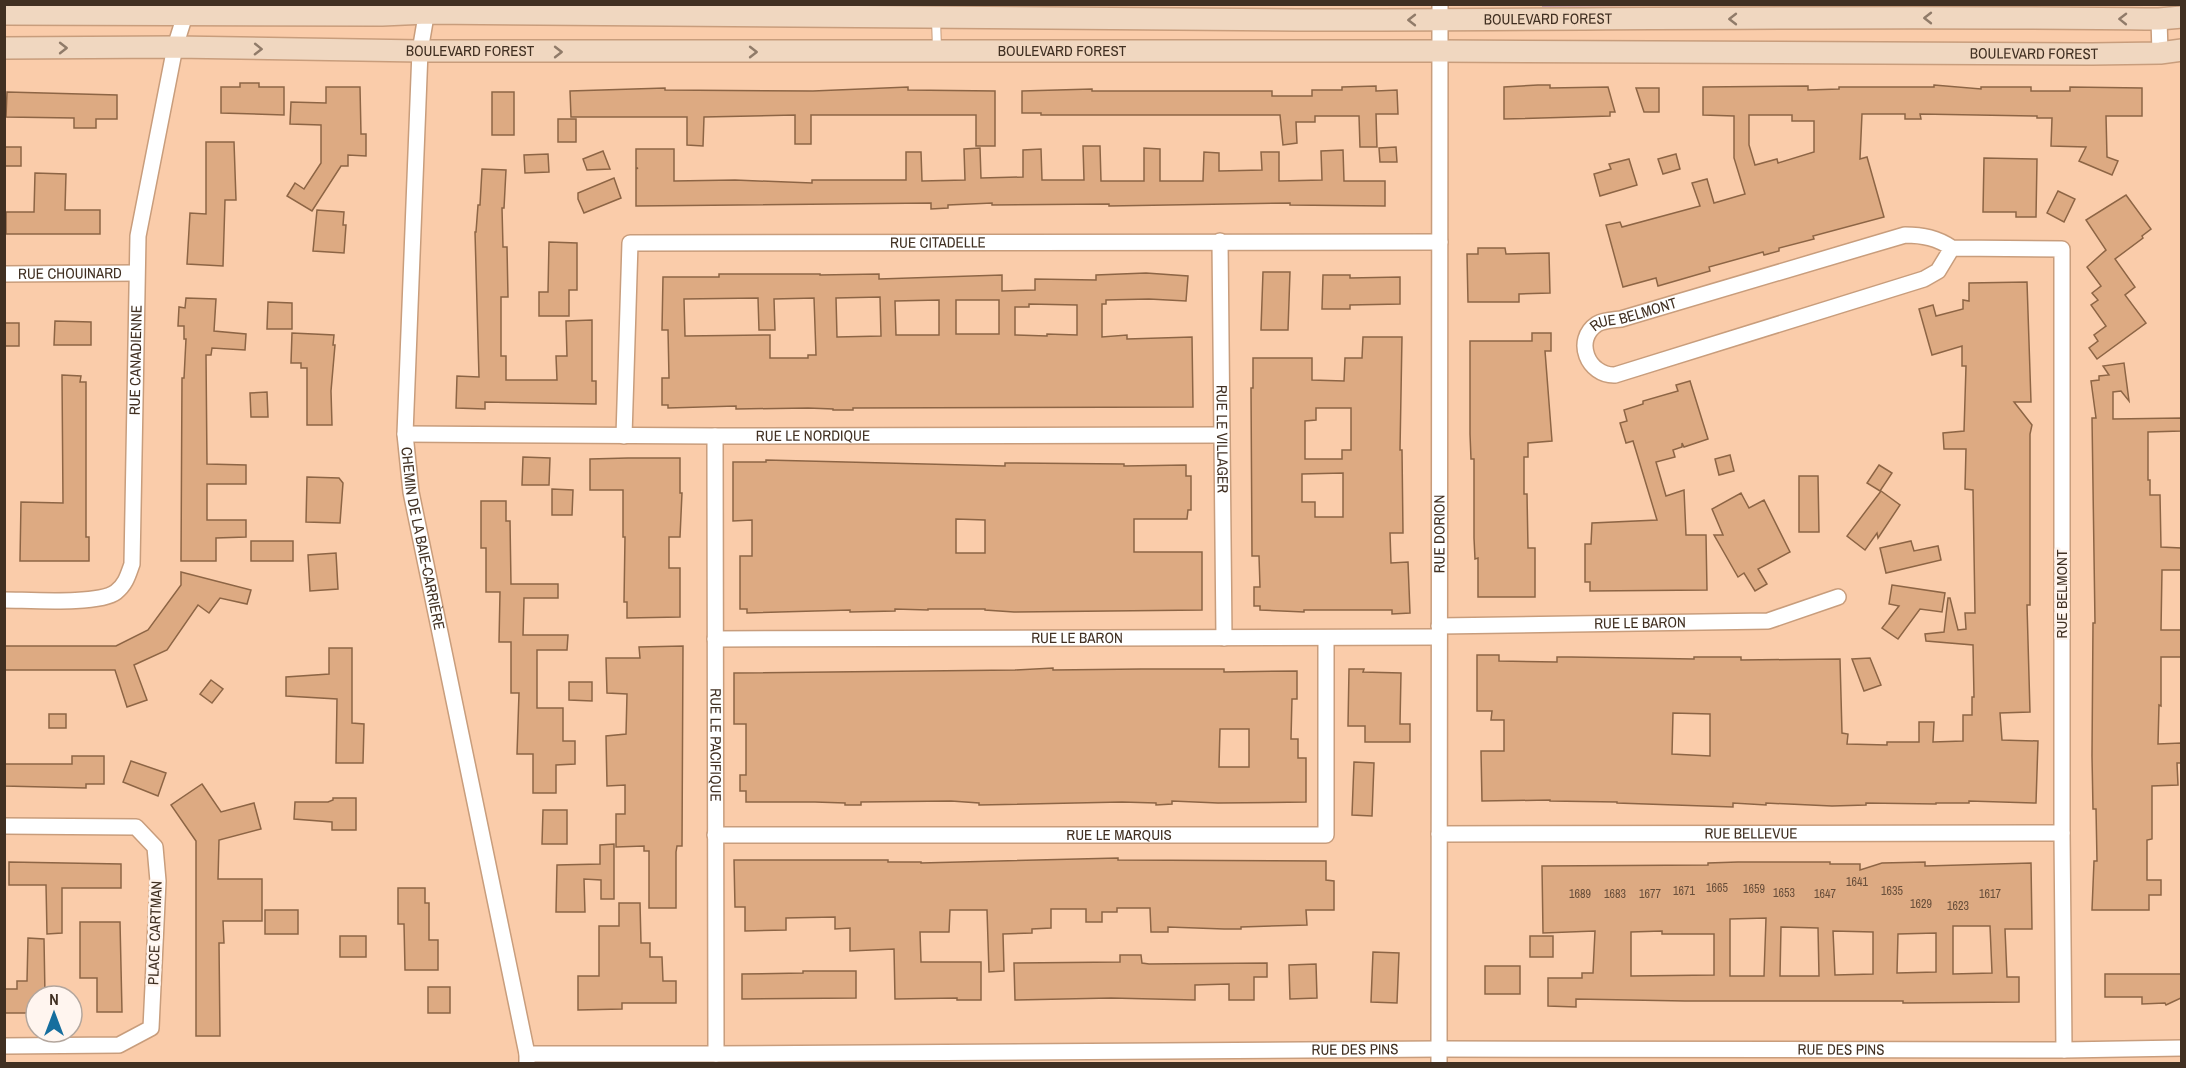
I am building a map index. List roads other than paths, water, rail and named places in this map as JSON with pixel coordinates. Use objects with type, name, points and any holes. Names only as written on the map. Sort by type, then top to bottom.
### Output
[{"type":"street","name":"BOULEVARD FOREST","points":[[4,14],[185,15],[428,9],[762,18],[1440,12],[2159,19],[2181,17]]},
{"type":"street","name":"CHEMIN DE LA BAIE-CARRIÈRE","points":[[428,9],[420,51],[405,434],[411,492],[527,1059]]},
{"type":"street","name":"RUE DORION","points":[[1439,1056],[1440,12]]},
{"type":"street","name":"RUE CANADIENNE","points":[[4,600],[100,599],[115,593],[126,581],[132,564],[138,236],[175,47],[185,15]]},
{"type":"street","points":[[2159,19],[2160,53]]},
{"type":"street","name":"BOULEVARD FOREST","points":[[4,48],[175,47],[420,51],[2160,53],[2181,50]]},
{"type":"street","name":"RUE BELMONT","points":[[1952,248],[1938,271],[1924,279],[1615,375],[1607,375],[1591,366],[1585,345],[1589,333],[1597,324],[1608,320],[1621,319],[1905,235],[1928,237],[1952,248],[2062,249],[2064,1050]]},
{"type":"street","name":"RUE LE VILLAGER","points":[[1220,241],[1224,638]]},
{"type":"street","name":"RUE CITADELLE","points":[[624,436],[630,243],[1440,242]]},
{"type":"street","name":"RUE CHOUINARD","points":[[4,274],[136,273]]},
{"type":"street","name":"RUE LE NORDIQUE","points":[[405,434],[1222,435]]},
{"type":"street","name":"RUE LE PACIFIQUE","points":[[715,436],[716,1054]]},
{"type":"street","name":"RUE LE BARON","points":[[715,639],[1326,638],[1768,621],[1838,597]]},
{"type":"street","name":"RUE LE MARQUIS","points":[[715,835],[1326,835],[1326,638]]},
{"type":"street","name":"PLACE CARTMAN","points":[[4,826],[136,827],[155,847],[158,881],[151,1028],[119,1045],[4,1046]]},
{"type":"street","name":"RUE BELLEVUE","points":[[1439,834],[2062,833]]},
{"type":"street","name":"RUE DES PINS","points":[[527,1059],[716,1054],[1439,1056],[2181,1048]]},
{"type":"lane","points":[[936,17],[937,51]]}]
